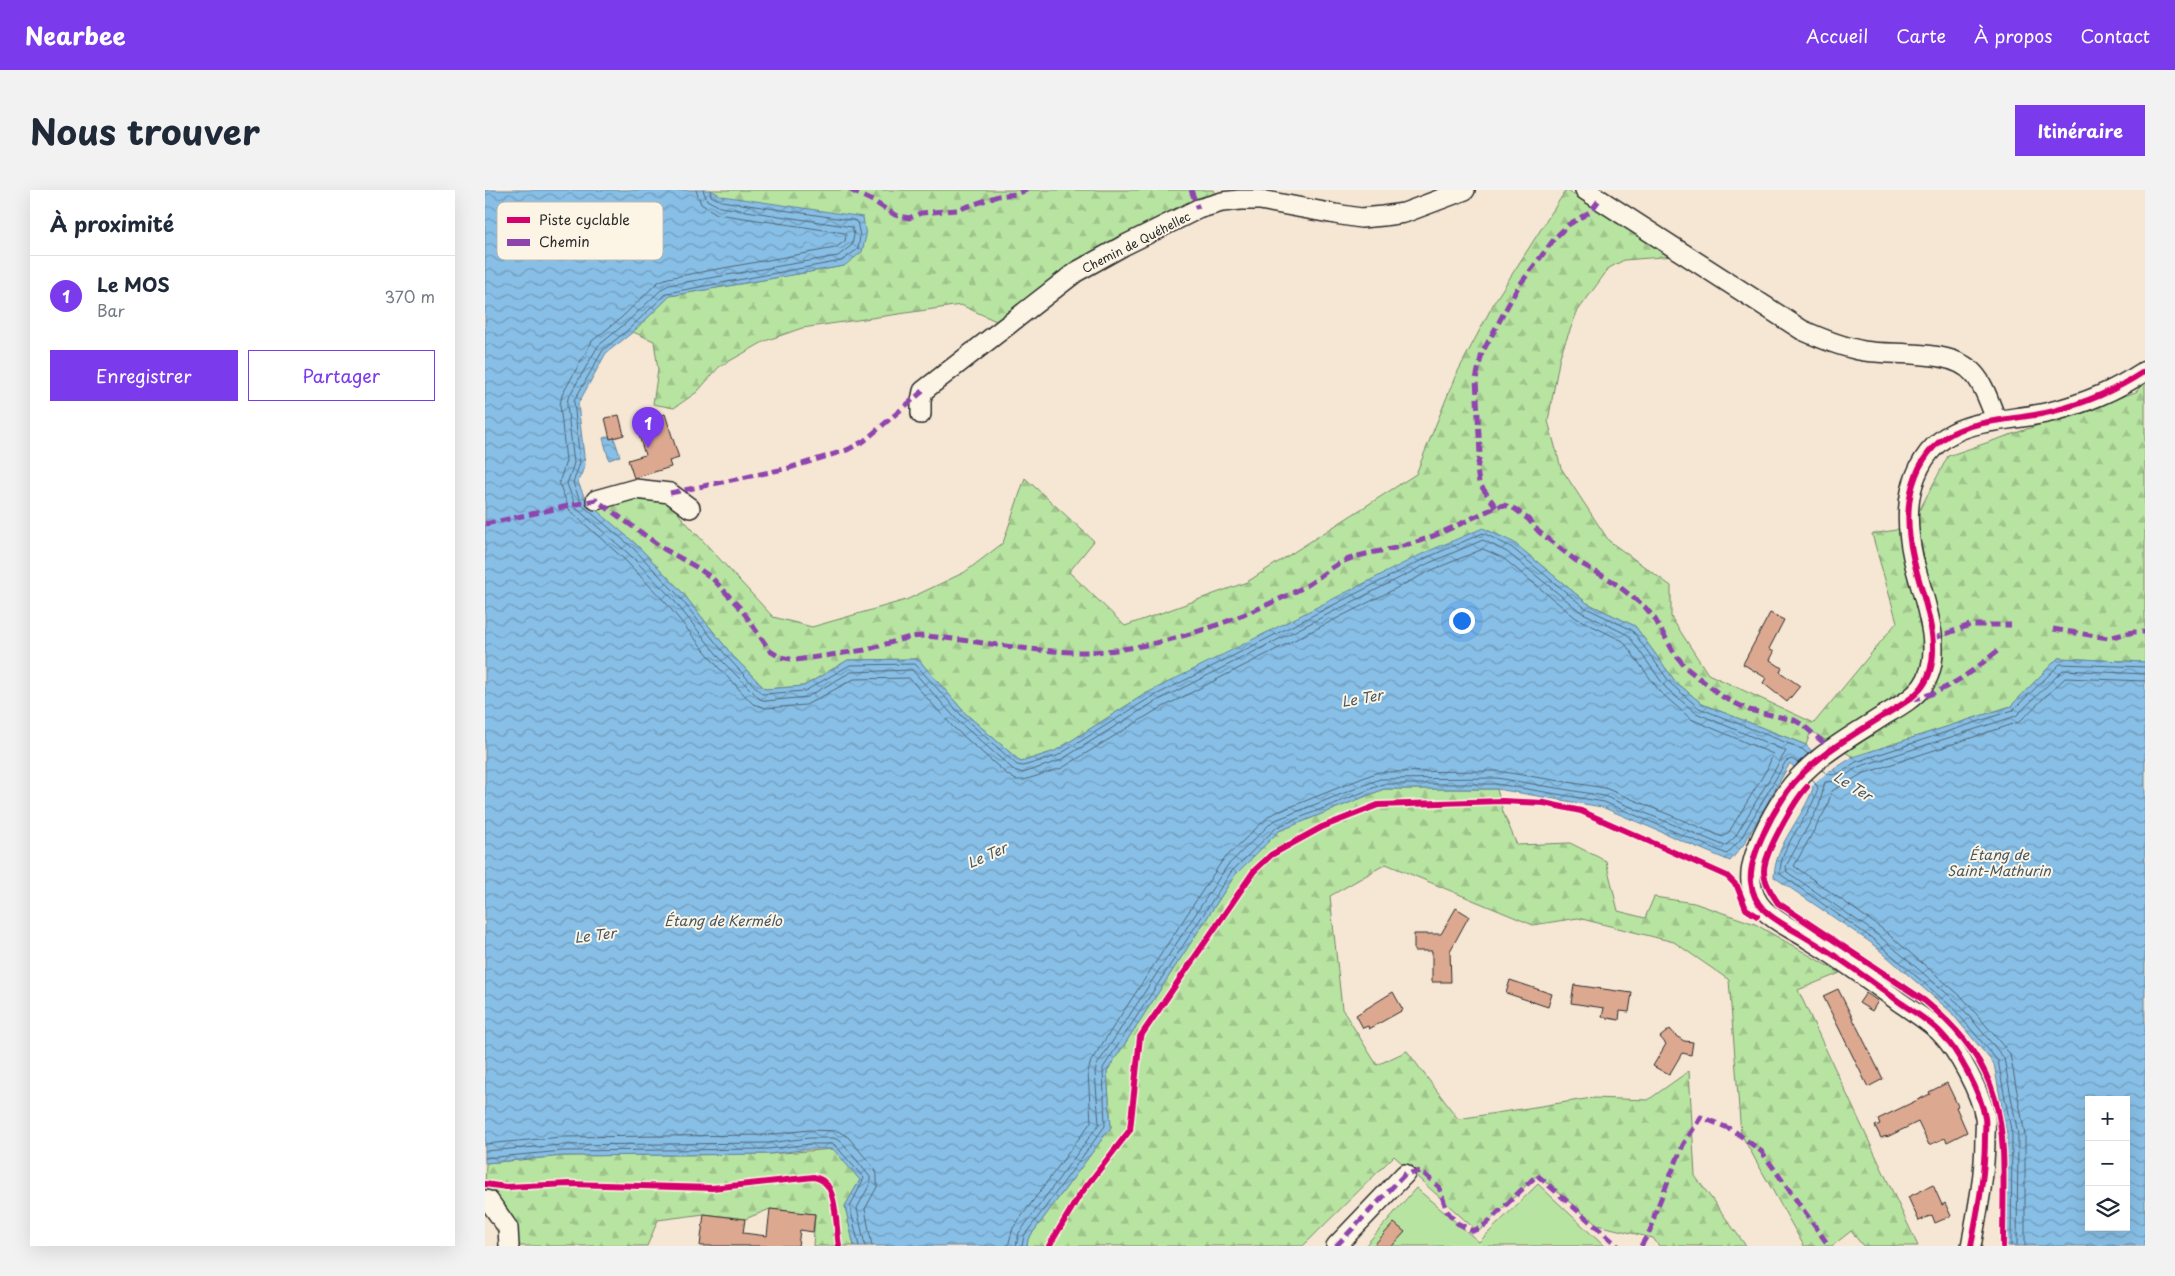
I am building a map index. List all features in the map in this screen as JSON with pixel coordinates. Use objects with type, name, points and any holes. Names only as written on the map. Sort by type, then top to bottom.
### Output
[{"type":"street","name":"Chemin de Quéhellec","points":[[921,414],[923,391],[1076,272],[1123,246],[1198,210],[1223,202],[1260,200],[1361,218],[1404,212],[1465,190]]},
{"type":"street","points":[[1585,190],[1802,330],[1837,345],[1864,351],[1937,357],[1963,365],[1975,374],[1996,419]]},
{"type":"street","points":[[1971,1246],[1985,1167],[1985,1118],[1970,1074],[1941,1033],[1854,968],[1779,922],[1765,911],[1754,894],[1751,874],[1757,851],[1769,824],[1787,793],[1799,778],[1821,757],[1907,701],[1921,688],[1931,670],[1934,650],[1931,626],[1913,555],[1909,526],[1909,498],[1921,464],[1941,441],[1960,430],[1977,423],[2045,413],[2098,398],[2145,371]]},
{"type":"street","points":[[597,500],[635,489],[670,492],[690,508]]},
{"type":"street","points":[[1336,1246],[1405,1174]]},
{"type":"street","points":[[487,1201],[508,1228],[509,1246]]},
{"type":"green space","points":[[710,190],[1213,190],[1218,202],[1123,246],[1009,327],[961,305],[802,328],[765,341],[719,367],[697,392],[674,408],[653,404],[658,370],[654,341],[633,332],[670,296],[844,266]]},
{"type":"green space","points":[[1566,190],[1675,256],[1624,260],[1609,268],[1577,312],[1560,356],[1548,421],[1561,468],[1609,541],[1671,586],[1671,617],[1708,674],[1814,723],[1897,622],[1872,534],[1896,530],[1918,513],[1948,456],[2136,392],[2145,381],[2145,662],[2058,658],[2011,706],[1853,757],[1811,731],[1806,745],[1702,704],[1675,681],[1635,626],[1587,603],[1513,542],[1145,694],[1055,751],[1021,762],[966,714],[918,659],[848,660],[804,686],[765,689],[732,655],[681,591],[637,545],[588,504],[635,489],[666,497],[681,517],[773,617],[812,627],[906,600],[965,572],[1003,543],[1025,478],[1094,541],[1069,572],[1125,626],[1247,582],[1416,474],[1455,377],[1495,301]]},
{"type":"green space","points":[[1384,789],[1497,789],[1503,812],[1517,845],[1570,843],[1606,861],[1618,911],[1645,918],[1654,897],[1694,903],[1755,924],[1840,973],[1798,990],[1918,1246],[1863,1246],[1851,1231],[1832,1246],[1804,1246],[1741,1134],[1729,980],[1674,942],[1578,918],[1533,925],[1386,864],[1330,896],[1342,1009],[1377,1065],[1407,1051],[1458,1119],[1592,1098],[1648,1100],[1689,1071],[1695,1176],[1746,1246],[1659,1246],[1653,1238],[1597,1225],[1537,1175],[1478,1232],[1394,1156],[1303,1246],[1027,1246],[1028,1239],[1111,1127],[1107,1071],[1235,875],[1279,831]]},
{"type":"green space","points":[[834,1149],[860,1180],[845,1206],[854,1246],[813,1246],[815,1214],[770,1209],[745,1219],[704,1214],[658,1220],[647,1246],[516,1246],[499,1200],[485,1190],[486,1163],[563,1156],[769,1154]]},
{"type":"green space","points":[[1538,1184],[1604,1246],[1365,1246],[1416,1188],[1479,1242]]},
{"type":"water","name":"Étang de Kermélo","points":[[485,190],[710,190],[722,196],[863,217],[866,236],[862,252],[844,266],[670,296],[633,332],[606,353],[578,404],[585,465],[578,482],[586,501],[637,545],[681,591],[732,655],[765,689],[804,686],[848,660],[918,659],[966,714],[1021,762],[1055,751],[1145,694],[1424,553],[1483,528],[1513,542],[1587,603],[1635,626],[1675,681],[1702,704],[1806,745],[1831,771],[1853,757],[2011,706],[2058,658],[2145,662],[2145,1246],[2006,1246],[2007,1135],[1994,1064],[1950,1011],[1870,942],[1774,877],[1779,853],[1813,788],[1790,763],[1744,844],[1730,861],[1602,807],[1497,789],[1384,789],[1279,831],[1235,875],[1107,1071],[1111,1127],[1028,1239],[1027,1246],[854,1246],[845,1206],[860,1180],[833,1149],[810,1149],[769,1154],[563,1156],[485,1163]]},
{"type":"water","points":[[613,435],[620,456],[609,460],[603,438]]},
{"type":"pier","points":[[1814,750],[1832,768],[1810,788],[1793,769]]},
{"type":"building","points":[[665,414],[679,458],[669,461],[671,467],[634,478],[628,460],[645,455],[638,432],[653,427],[650,419]]},
{"type":"building","points":[[619,415],[624,435],[610,439],[605,418]]},
{"type":"building","points":[[1770,613],[1784,620],[1769,649],[1774,652],[1770,660],[1782,668],[1780,672],[1800,686],[1787,702],[1763,683],[1766,678],[1743,664]]},
{"type":"building","points":[[1456,908],[1469,916],[1450,951],[1451,982],[1432,982],[1432,951],[1414,951],[1414,934],[1441,934]]},
{"type":"building","points":[[1510,980],[1552,994],[1548,1007],[1506,993]]},
{"type":"building","points":[[1574,985],[1632,993],[1629,1012],[1620,1011],[1619,1020],[1602,1017],[1604,1008],[1571,1003]]},
{"type":"building","points":[[1838,989],[1883,1079],[1868,1087],[1823,996]]},
{"type":"building","points":[[1393,992],[1403,1010],[1369,1029],[1368,1026],[1363,1028],[1356,1015]]},
{"type":"building","points":[[1866,993],[1878,1001],[1872,1011],[1859,1003]]},
{"type":"building","points":[[1670,1029],[1684,1041],[1693,1042],[1691,1055],[1682,1053],[1669,1075],[1653,1066],[1666,1044],[1660,1037]]},
{"type":"building","points":[[1947,1083],[1967,1132],[1947,1142],[1945,1138],[1929,1145],[1918,1122],[1881,1138],[1875,1126],[1880,1124],[1878,1119],[1930,1094],[1929,1092]]},
{"type":"building","points":[[1933,1185],[1942,1205],[1945,1203],[1951,1216],[1935,1223],[1932,1215],[1919,1221],[1908,1197]]},
{"type":"building","points":[[770,1209],[815,1214],[813,1232],[800,1230],[798,1246],[700,1246],[704,1214],[745,1219],[743,1233],[767,1236]]},
{"type":"building","points":[[1394,1223],[1405,1232],[1392,1246],[1373,1246]]},
{"type":"marked path","points":[[850,190],[873,201],[895,215],[909,218],[921,213],[957,210],[998,196],[1016,194],[1027,190]]},
{"type":"marked path","points":[[1191,190],[1198,209]]},
{"type":"marked path","points":[[1496,507],[1479,483],[1477,469],[1480,454],[1476,379],[1482,353],[1518,287],[1555,238],[1568,225],[1591,211],[1599,200]]},
{"type":"marked path","points":[[670,493],[789,468],[847,450],[864,441],[923,391]]},
{"type":"marked path","points":[[485,524],[596,500],[664,549],[698,568],[713,579],[742,610],[770,651],[780,657],[796,660],[865,650],[910,637],[925,636],[1038,650],[1083,652],[1132,648],[1183,636],[1234,619],[1306,586],[1348,559],[1418,542],[1504,505],[1515,509],[1528,519],[1539,532],[1575,560],[1612,581],[1645,607],[1655,619],[1673,651],[1685,667],[1723,697],[1749,710],[1794,720],[1803,725],[1831,749]]},
{"type":"marked path","points":[[1932,639],[1970,625],[2011,625]]},
{"type":"marked path","points":[[2053,629],[2108,638],[2133,632],[2145,632]]},
{"type":"marked path","points":[[1911,700],[1936,692],[1959,680],[2001,648]]},
{"type":"marked path","points":[[1641,1246],[1651,1229],[1655,1213],[1683,1145],[1701,1117],[1733,1130],[1762,1152],[1829,1246]]},
{"type":"marked path","points":[[1336,1246],[1405,1174],[1421,1171],[1439,1187],[1447,1211],[1457,1223],[1473,1231],[1485,1225],[1537,1175],[1618,1246]]},
{"type":"cycle path","points":[[1971,1246],[1979,1205],[1985,1151],[1985,1118],[1974,1085],[1961,1061],[1947,1040],[1926,1020],[1845,962],[1769,915],[1757,901],[1754,893],[1751,882],[1753,860],[1775,811],[1787,792],[1807,769],[1857,732],[1909,700],[1922,687],[1929,673],[1933,657],[1933,641],[1911,548],[1909,530],[1911,493],[1923,461],[1936,445],[1951,434],[1988,422],[2050,412],[2076,405],[2122,385],[2145,371]]},
{"type":"cycle path","points":[[1807,787],[1788,815],[1769,852],[1764,871],[1767,884],[1778,903],[1925,1001],[1954,1029],[1976,1056],[1990,1083],[1998,1112],[2004,1173],[2003,1246]]},
{"type":"cycle path","points":[[1049,1246],[1079,1196],[1130,1130],[1140,1037],[1254,871],[1271,855],[1322,827],[1378,805],[1502,801],[1544,803],[1581,811],[1727,876],[1737,886],[1746,909],[1757,916]]},
{"type":"cycle path","points":[[485,1184],[506,1187],[569,1184],[712,1188],[814,1177],[823,1181],[828,1187],[834,1202],[839,1246]]},
{"type":"place","name":"Le MOS","points":[[648,448]]},
{"type":"water label","name":"Le Ter","points":[[1362,698]]},
{"type":"water label","name":"Le Ter","points":[[1853,786]]},
{"type":"water label","name":"Le Ter","points":[[987,855]]},
{"type":"water label","name":"Étang de Saint-Mathurin","points":[[1999,862]]},
{"type":"water label","name":"Le Ter","points":[[595,935]]}]
